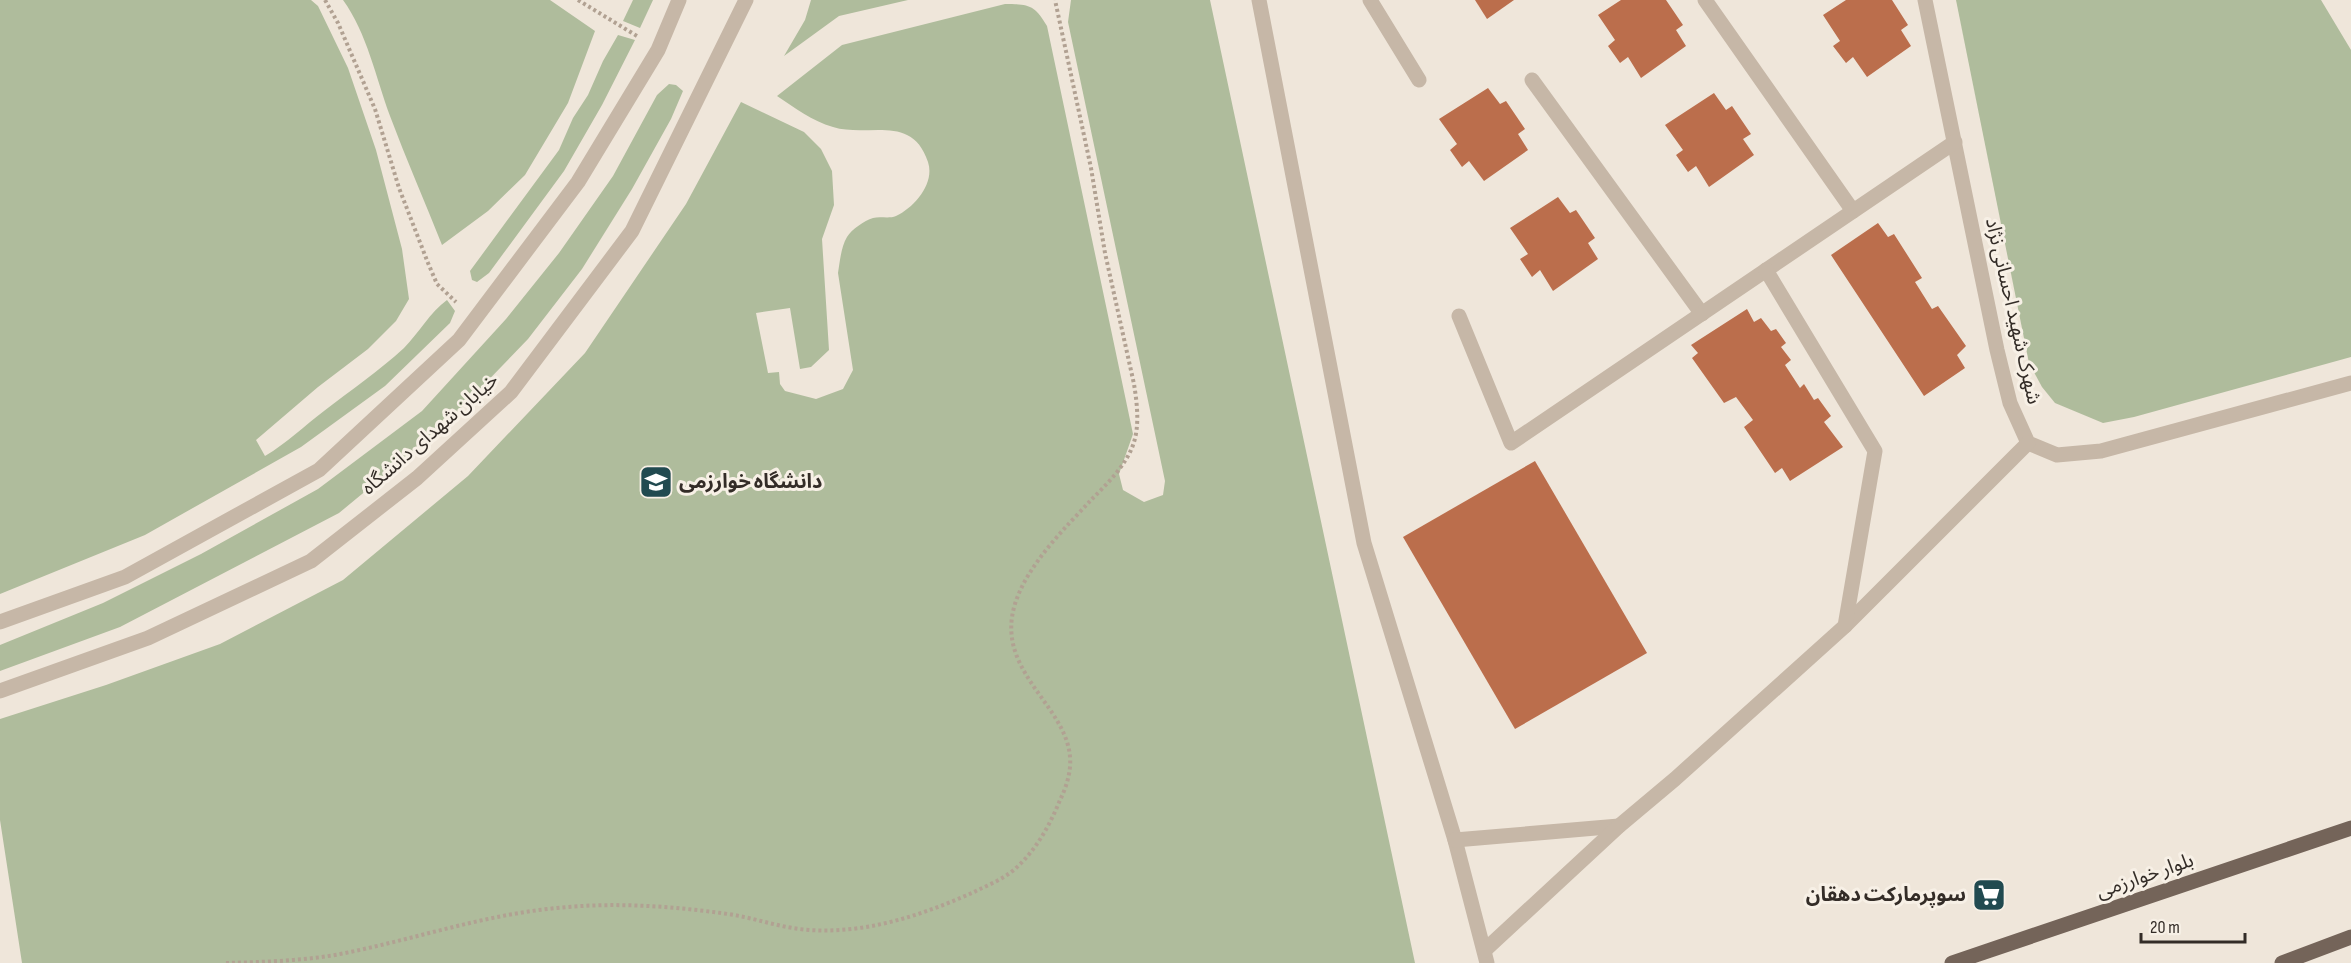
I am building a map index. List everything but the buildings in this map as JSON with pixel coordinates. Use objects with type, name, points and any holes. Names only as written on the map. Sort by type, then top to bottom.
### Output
[{"type":"main road","name":"بلوار خوارزمی","points":[[1952,963],[2351,828]]},
{"type":"main road","points":[[2282,963],[2351,937]]},
{"type":"street","points":[[0,622],[125,577],[319,470],[459,340],[578,182],[658,50],[679,0]]},
{"type":"street","name":"خیابان شهدای دانشگاه","points":[[0,691],[148,638],[311,561],[417,478],[511,392],[632,231],[746,0]]},
{"type":"street","points":[[1259,0],[1364,543],[1455,840],[1486,957],[1619,826],[1675,779],[1845,626],[2028,443],[2057,455],[2101,452],[2351,383]]},
{"type":"street","points":[[1370,0],[1419,80]]},
{"type":"street","points":[[1705,0],[1853,211]]},
{"type":"street","name":"شهرک شهید احسانی نژاد","points":[[1925,0],[2004,382],[2010,403],[2028,443]]},
{"type":"street","points":[[1532,80],[1702,314]]},
{"type":"street","points":[[1459,316],[1511,443],[1955,142]]},
{"type":"street","points":[[1766,270],[1875,451],[1845,626]]},
{"type":"street","points":[[1455,840],[1619,826]]},
{"type":"path","points":[[326,0],[375,109],[399,188],[437,284],[474,320]]},
{"type":"path","points":[[578,0],[612,19],[658,50]]},
{"type":"path","points":[[226,963],[330,956],[516,912],[561,907],[623,905],[690,909],[808,930],[846,930],[889,922],[936,909],[1016,869],[1049,824],[1062,797],[1070,765],[1065,736],[1048,706],[1029,681],[1014,651],[1011,634],[1015,605],[1022,586],[1051,545],[1109,482],[1121,464],[1133,445],[1137,422],[1134,384],[1105,253],[1091,168],[1055,0]]},
{"type":"green space","points":[[0,0],[311,0],[318,6],[348,68],[376,150],[402,249],[409,299],[396,321],[368,349],[318,387],[256,440],[265,456],[375,373],[404,348],[435,310],[447,300],[455,311],[450,323],[385,386],[301,447],[145,535],[0,594]]},
{"type":"green space","points":[[343,0],[550,0],[595,31],[568,103],[525,175],[488,211],[442,245],[402,148],[365,41]]},
{"type":"green space","points":[[633,0],[653,0],[640,28],[623,21]]},
{"type":"green space","points":[[811,0],[908,0],[839,16],[784,56],[805,20]]},
{"type":"green space","name":"دانشگاه خوارزمی","points":[[1071,0],[1210,0],[1415,963],[22,963],[0,820],[0,719],[106,685],[220,644],[343,580],[468,476],[585,353],[686,204],[741,102],[804,132],[821,149],[832,171],[834,205],[822,239],[829,350],[811,367],[800,369],[790,308],[756,313],[768,373],[779,372],[780,384],[785,391],[816,399],[843,389],[853,370],[838,273],[845,241],[852,231],[866,221],[876,217],[896,216],[910,207],[922,194],[929,178],[929,170],[921,147],[911,137],[888,130],[846,130],[833,127],[811,118],[777,96],[842,45],[1005,4],[1026,5],[1035,10],[1043,19],[1047,26],[1133,434],[1119,474],[1123,490],[1144,502],[1163,495],[1165,481],[1068,22]]},
{"type":"green space","points":[[1956,0],[2321,0],[2351,50],[2351,357],[2134,417],[2103,423],[2055,403],[2042,387],[2029,363]]},
{"type":"green space","points":[[618,35],[635,40],[602,105],[564,171],[489,273],[477,282],[472,280],[470,271],[559,150],[573,118],[588,95]]},
{"type":"green space","points":[[669,84],[676,85],[683,91],[671,119],[632,189],[582,269],[528,339],[442,428],[339,513],[120,627],[0,671],[0,645],[103,603],[201,554],[318,489],[422,411],[506,319],[559,253],[613,176],[657,95]]},
{"type":"place","name":"دانشگاه خوارزمی","points":[[656,482]]},
{"type":"place","name":"سوپرمارکت دهقان","points":[[1989,895]]}]
